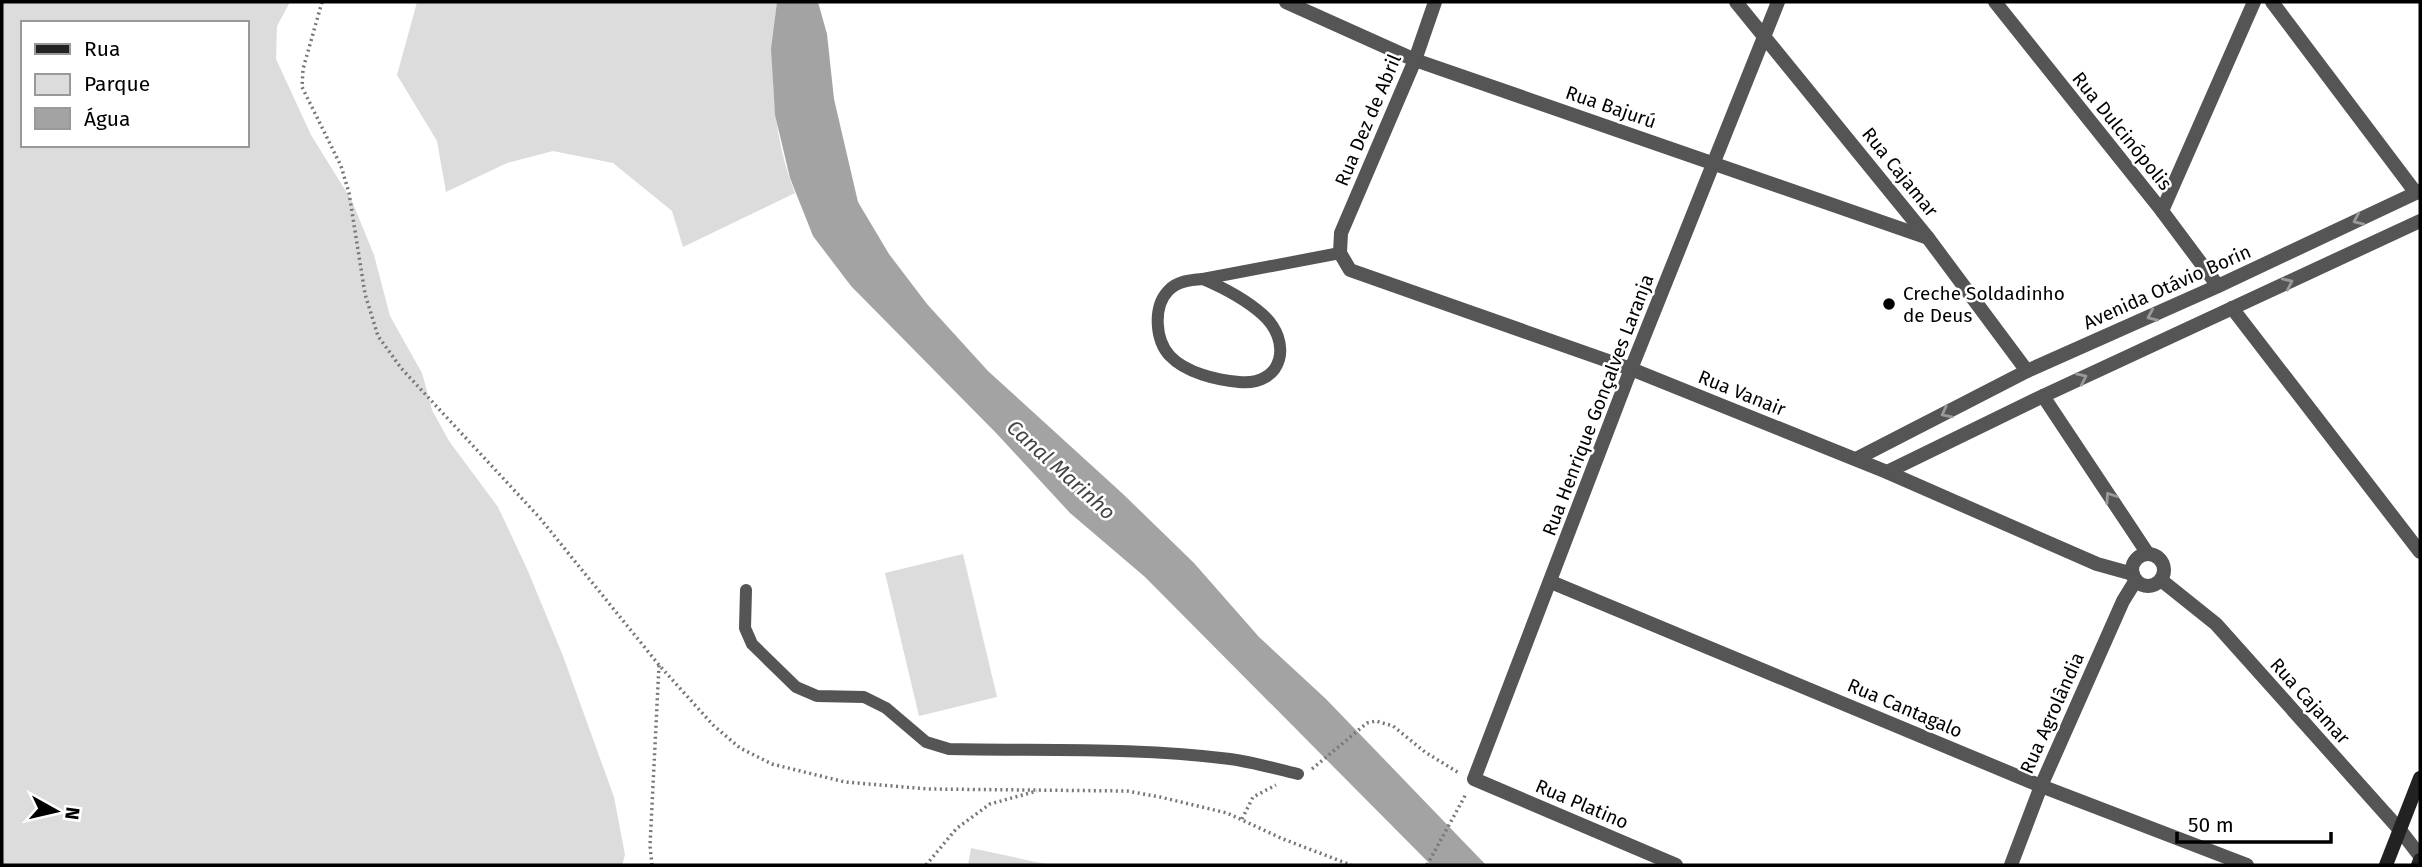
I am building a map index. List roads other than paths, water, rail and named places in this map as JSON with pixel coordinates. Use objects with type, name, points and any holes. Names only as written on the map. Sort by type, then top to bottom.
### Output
[{"type":"street","name":"Rua Bajurú","points":[[1286,2],[1415,60],[1928,238]]},
{"type":"street","name":"Rua Dez de Abril","points":[[1340,253],[1341,233],[1415,60],[1435,2]]},
{"type":"street","name":"Rua Cajamar","points":[[1736,2],[1928,238],[2028,371]]},
{"type":"street","name":"Rua Henrique Gonçalves Laranja","points":[[1474,779],[1631,369],[1779,2]]},
{"type":"street","name":"Rua Dulcinópolis","points":[[1995,2],[2162,211],[2218,286]]},
{"type":"street","points":[[2162,211],[2254,2]]},
{"type":"street","points":[[2272,2],[2418,192]]},
{"type":"street","name":"Avenida Otávio Borin","points":[[1856,459],[2028,371],[2418,192]]},
{"type":"street","points":[[1888,472],[2042,397],[2420,221]]},
{"type":"street","name":"Rua Vanair","points":[[1340,253],[1350,270],[1631,369],[1888,472],[2097,564],[2134,577]]},
{"type":"street","points":[[2232,308],[2420,552]]},
{"type":"street","points":[[2042,397],[2148,554]]},
{"type":"street","points":[[2148,554],[2155,555],[2164,566],[2161,580],[2148,586],[2142,585],[2134,577],[2136,560],[2148,554]]},
{"type":"street","name":"Rua Agrolândia","points":[[2011,865],[2041,786],[2134,577]]},
{"type":"street","name":"Rua Cajamar","points":[[2161,580],[2216,624],[2400,830],[2420,858]]},
{"type":"street","name":"Rua Cantagalo","points":[[1551,582],[2041,786],[2247,865]]},
{"type":"street","points":[[2386,865],[2420,778]]},
{"type":"street","name":"Rua Platino","points":[[1474,779],[1676,865]]},
{"type":"street","points":[[2418,865],[2420,858]]},
{"type":"lane","points":[[1203,279],[1235,295],[1263,314],[1279,337],[1281,352],[1277,367],[1268,377],[1252,383],[1220,379],[1195,371],[1169,356],[1161,341],[1158,324],[1160,307],[1168,291],[1184,281],[1340,253]]},
{"type":"lane","points":[[746,590],[745,628],[752,644],[796,687],[817,696],[864,696],[886,708],[926,742],[949,749],[1133,752],[1195,756],[1232,760],[1298,774]]},
{"type":"water","name":"Canal Marinho","points":[[777,2],[818,2],[827,34],[834,99],[858,202],[889,254],[927,304],[988,371],[1194,563],[1259,637],[1326,699],[1486,865],[1431,865],[1145,577],[1070,513],[997,434],[851,286],[813,236],[790,178],[775,115],[771,49]]},
{"type":"place","name":"Creche Soldadinho de Deus","points":[[1889,304]]}]
